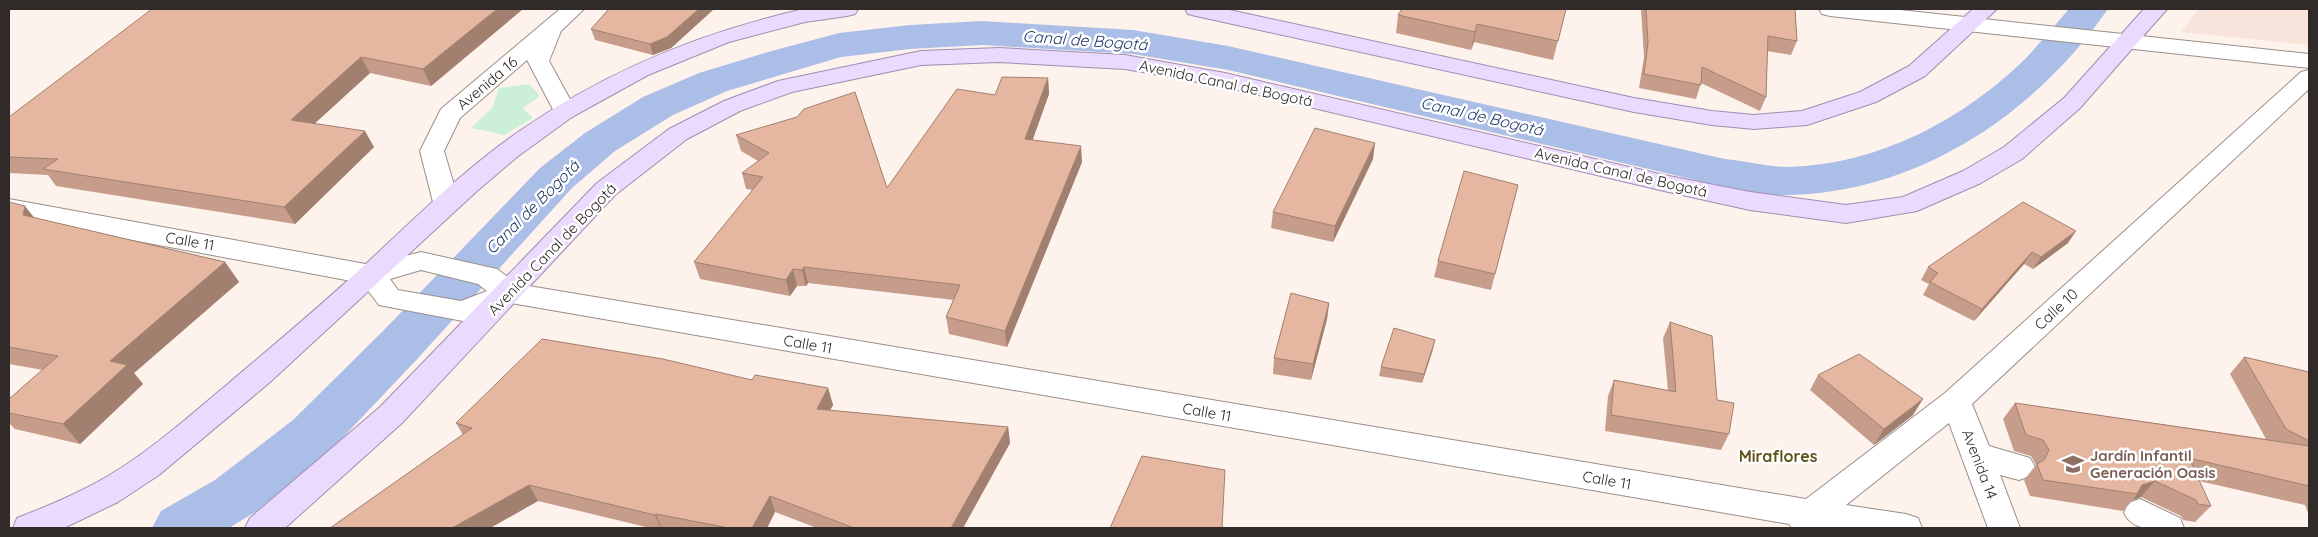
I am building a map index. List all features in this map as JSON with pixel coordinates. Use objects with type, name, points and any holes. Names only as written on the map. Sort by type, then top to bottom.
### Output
[{"type":"main road","points":[[29,528],[91,501],[130,478],[210,416],[371,275],[446,202],[528,136],[565,112],[618,81],[688,50],[778,22],[847,9]]},
{"type":"main road","points":[[1196,9],[1634,105],[1712,118],[1754,122],[1807,118],[1822,111],[1868,97],[1917,71],[1979,16]]},
{"type":"main road","name":"Avenida Canal de Bogotá","points":[[262,528],[310,490],[391,414],[498,285],[606,189],[678,134],[732,106],[786,86],[921,58],[999,55],[1125,62],[1225,80],[1664,183],[1750,201],[1846,214],[1908,206],[1972,177],[2013,153],[2072,103],[2117,42],[2156,9]]},
{"type":"street","name":"Avenida 16","points":[[446,202],[432,151],[450,114],[573,9]]},
{"type":"street","points":[[1830,9],[1979,16],[2022,30],[2117,42],[2309,61]]},
{"type":"street","name":"Avenida 16","points":[[550,30],[538,61],[565,112]]},
{"type":"street","name":"Calle 10","points":[[1802,521],[1956,400],[2309,77]]},
{"type":"street","name":"Calle 11","points":[[9,208],[371,275],[421,261],[498,285],[1802,521],[1906,528]]},
{"type":"street","points":[[371,275],[389,298],[463,311],[498,285]]},
{"type":"street","name":"Avenida 14","points":[[1956,400],[2004,528]]},
{"type":"street","points":[[1976,456],[2020,467]]},
{"type":"street","points":[[2140,513],[2168,528]]},
{"type":"shaded area","points":[[2199,9],[2309,9],[2309,45],[2181,32]]},
{"type":"green space","points":[[529,84],[540,96],[523,108],[533,118],[505,135],[471,128],[492,108],[499,88]]},
{"type":"building","points":[[152,9],[497,9],[423,69],[361,57],[291,120],[365,131],[284,207],[43,169],[58,159],[9,157],[9,117]]},
{"type":"building","points":[[609,9],[699,9],[667,37],[650,44],[591,29]]},
{"type":"building","points":[[1402,9],[1566,9],[1558,41],[1477,24],[1475,32],[1398,15]]},
{"type":"building","points":[[1646,9],[1795,9],[1797,41],[1768,36],[1766,97],[1702,67],[1701,85],[1644,74],[1648,43]]},
{"type":"building","points":[[1002,77],[1048,78],[1025,139],[1081,146],[1005,331],[946,317],[960,285],[804,267],[802,270],[793,269],[786,280],[694,262],[763,177],[742,173],[769,153],[736,135],[797,117],[804,109],[855,92],[887,188],[957,89],[995,95]]},
{"type":"building","points":[[1315,128],[1375,143],[1335,226],[1273,212]]},
{"type":"building","points":[[1464,171],[1518,185],[1495,274],[1438,261]]},
{"type":"building","points":[[9,202],[25,206],[23,215],[225,262],[110,361],[127,365],[63,424],[9,413],[9,399],[58,356],[9,347]]},
{"type":"building","points":[[2023,202],[2076,231],[2041,257],[2032,252],[1982,309],[1930,282],[1938,273],[1928,267]]},
{"type":"building","points":[[1291,293],[1329,303],[1313,364],[1274,358]]},
{"type":"building","points":[[1670,322],[1712,336],[1717,400],[1734,403],[1729,434],[1611,415],[1614,380],[1676,392]]},
{"type":"building","points":[[1394,328],[1435,340],[1424,374],[1381,367]]},
{"type":"building","points":[[542,339],[663,359],[752,380],[755,375],[828,388],[817,409],[1008,427],[951,528],[854,528],[770,496],[752,528],[729,528],[655,515],[529,485],[452,528],[330,528],[472,428],[456,423]]},
{"type":"building","points":[[1859,354],[1923,399],[1884,429],[1818,375]]},
{"type":"building","points":[[2244,357],[2309,372],[2309,441],[2286,429]]},
{"type":"building","points":[[2015,403],[2309,446],[2309,486],[2189,458],[2211,506],[2198,504],[2196,500],[2155,481],[2142,485],[2137,494],[2043,480],[2037,464],[2044,460],[2049,450],[2043,440],[2026,435]]},
{"type":"building","points":[[1142,456],[1225,470],[1222,528],[1110,528]]},
{"type":"waterway","name":"Canal de Bogotá","points":[[181,528],[235,496],[312,435],[402,343],[556,178],[600,142],[658,106],[713,82],[782,60],[839,45],[910,37],[982,33],[1059,36],[1133,42],[1228,58],[1725,173],[1788,181],[1822,179],[1888,164],[1920,151],[1950,135],[1979,117],[2007,96],[2040,67],[2089,9]]},
{"type":"place","name":"Jardín Infantil Generación Oasis","points":[[2073,464]]},
{"type":"district","name":"Miraflores","points":[[1778,456]]}]
